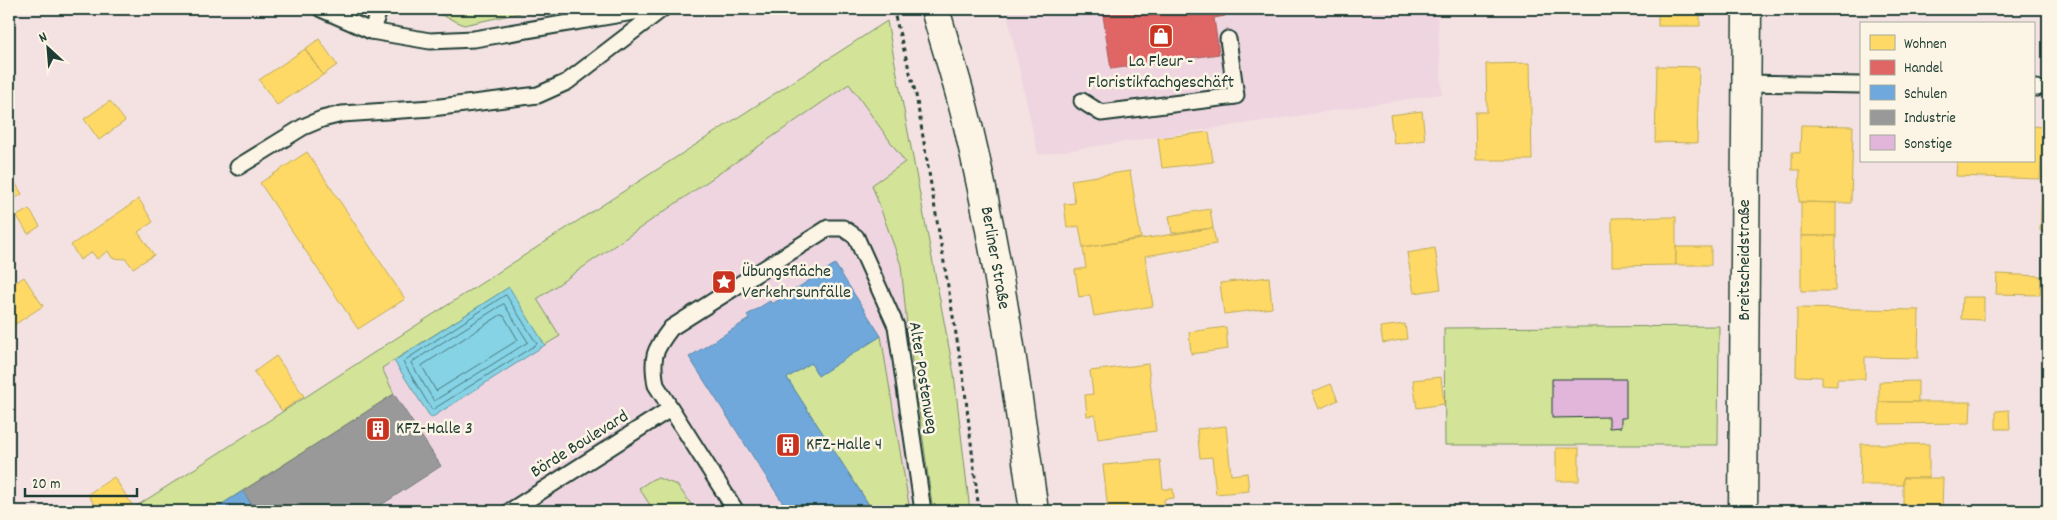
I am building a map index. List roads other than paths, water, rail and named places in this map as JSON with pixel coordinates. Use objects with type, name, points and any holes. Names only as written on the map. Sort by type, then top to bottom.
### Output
[{"type":"main road","name":"Berliner Straße","points":[[935,9],[968,125],[986,215],[1008,339],[1034,511]]},
{"type":"main road","name":"Breitscheidstraße","points":[[1743,511],[1747,9]]},
{"type":"lane","points":[[321,9],[371,31],[430,41],[474,39],[651,9]]},
{"type":"lane","points":[[371,31],[380,9]]},
{"type":"lane","points":[[238,168],[303,127],[336,116],[522,98],[553,90],[662,9]]},
{"type":"lane","points":[[1082,101],[1101,113],[1236,96],[1228,39]]},
{"type":"lane","points":[[1746,82],[1860,85]]},
{"type":"lane","name":"Alter Postenweg","points":[[670,409],[656,385],[652,364],[659,344],[671,328],[814,234],[828,228],[843,228],[856,237],[865,252],[896,326],[923,511]]},
{"type":"lane","points":[[670,409],[736,511]]},
{"type":"lane","name":"Börde Boulevard","points":[[510,511],[670,409]]},
{"type":"water","points":[[509,287],[545,345],[431,418],[394,361]]},
{"type":"place","name":"La Fleur - Floristikfachgeschäft","points":[[1161,36]]},
{"type":"place","name":"Übungsfläche Verkehrsunfälle","points":[[724,282]]},
{"type":"place","name":"KFZ-Halle 3","points":[[378,429]]},
{"type":"place","name":"KFZ-Halle 4","points":[[788,445]]}]
